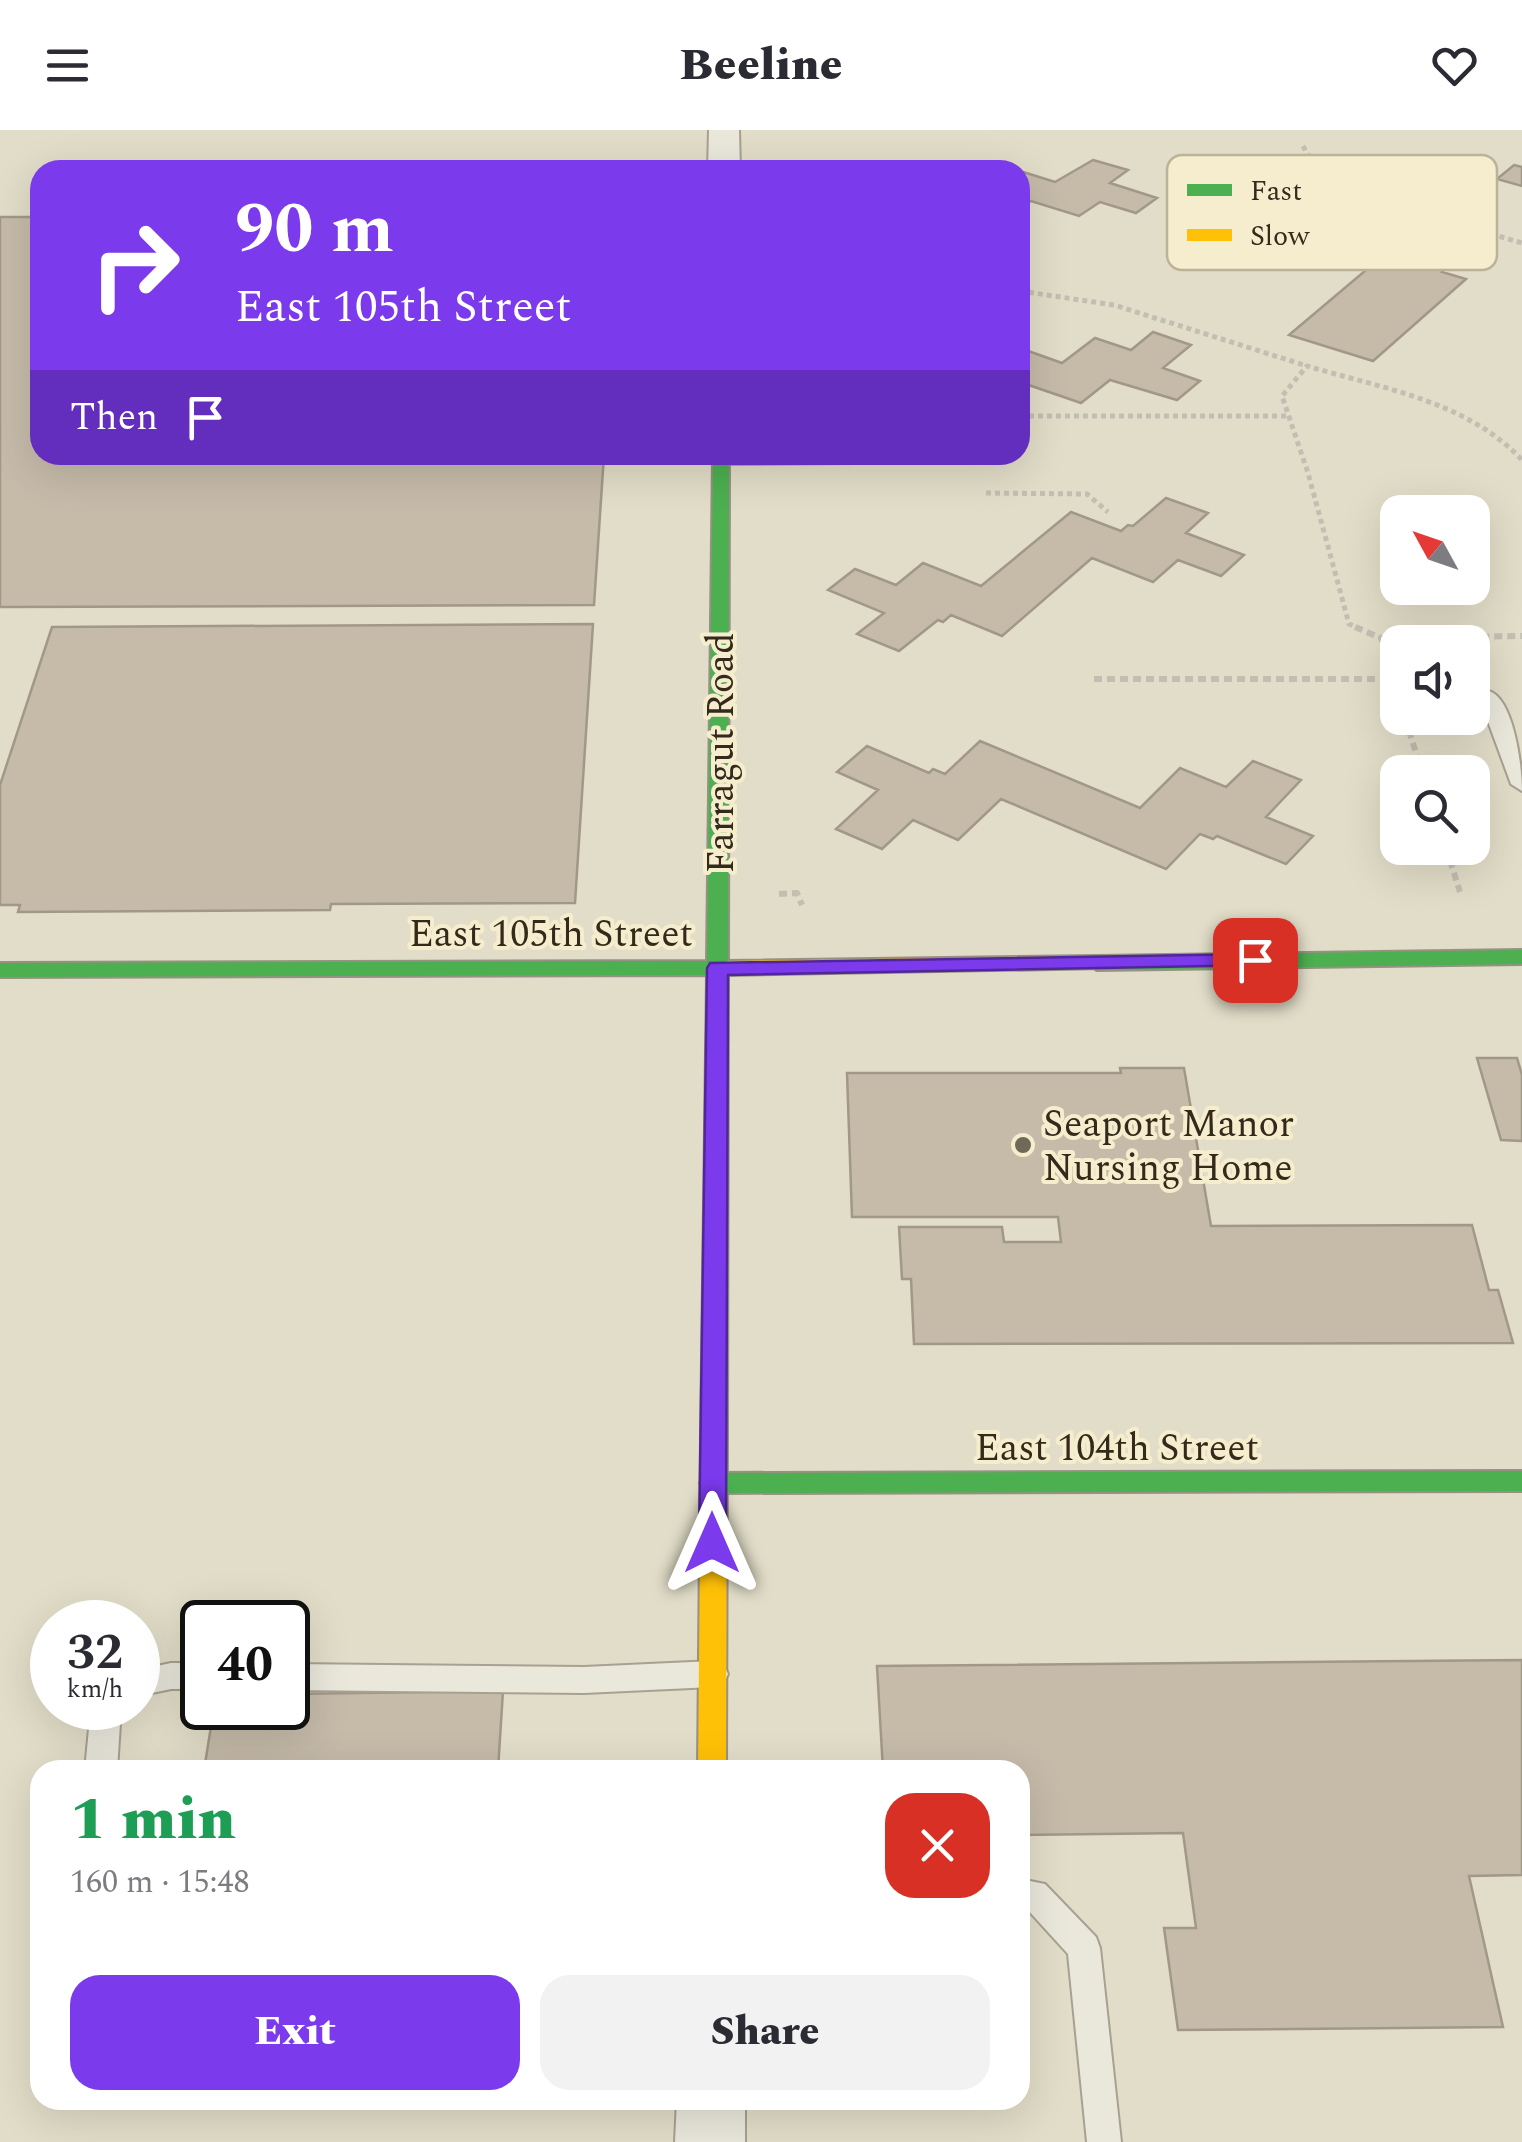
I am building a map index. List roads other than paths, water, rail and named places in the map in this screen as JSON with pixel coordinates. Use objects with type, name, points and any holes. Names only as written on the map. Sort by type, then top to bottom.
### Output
[{"type":"street","points":[[724,130],[724,160]]},
{"type":"street","name":"Farragut Road","points":[[712,1760],[722,465]]},
{"type":"street","name":"East 105th Street","points":[[0,970],[718,968],[1522,956]]},
{"type":"street","name":"East 104th Street","points":[[713,1482],[1522,1481]]},
{"type":"street","points":[[710,2110],[710,2142]]},
{"type":"lane","points":[[1490,700],[1522,784]]},
{"type":"lane","points":[[310,1677],[584,1680],[712,1674]]},
{"type":"lane","points":[[103,1760],[105,1730]]},
{"type":"lane","points":[[1030,1894],[1084,1948],[1104,2142]]},
{"type":"place","name":"Seaport Manor Nursing Home","points":[[1023,1145]]}]
